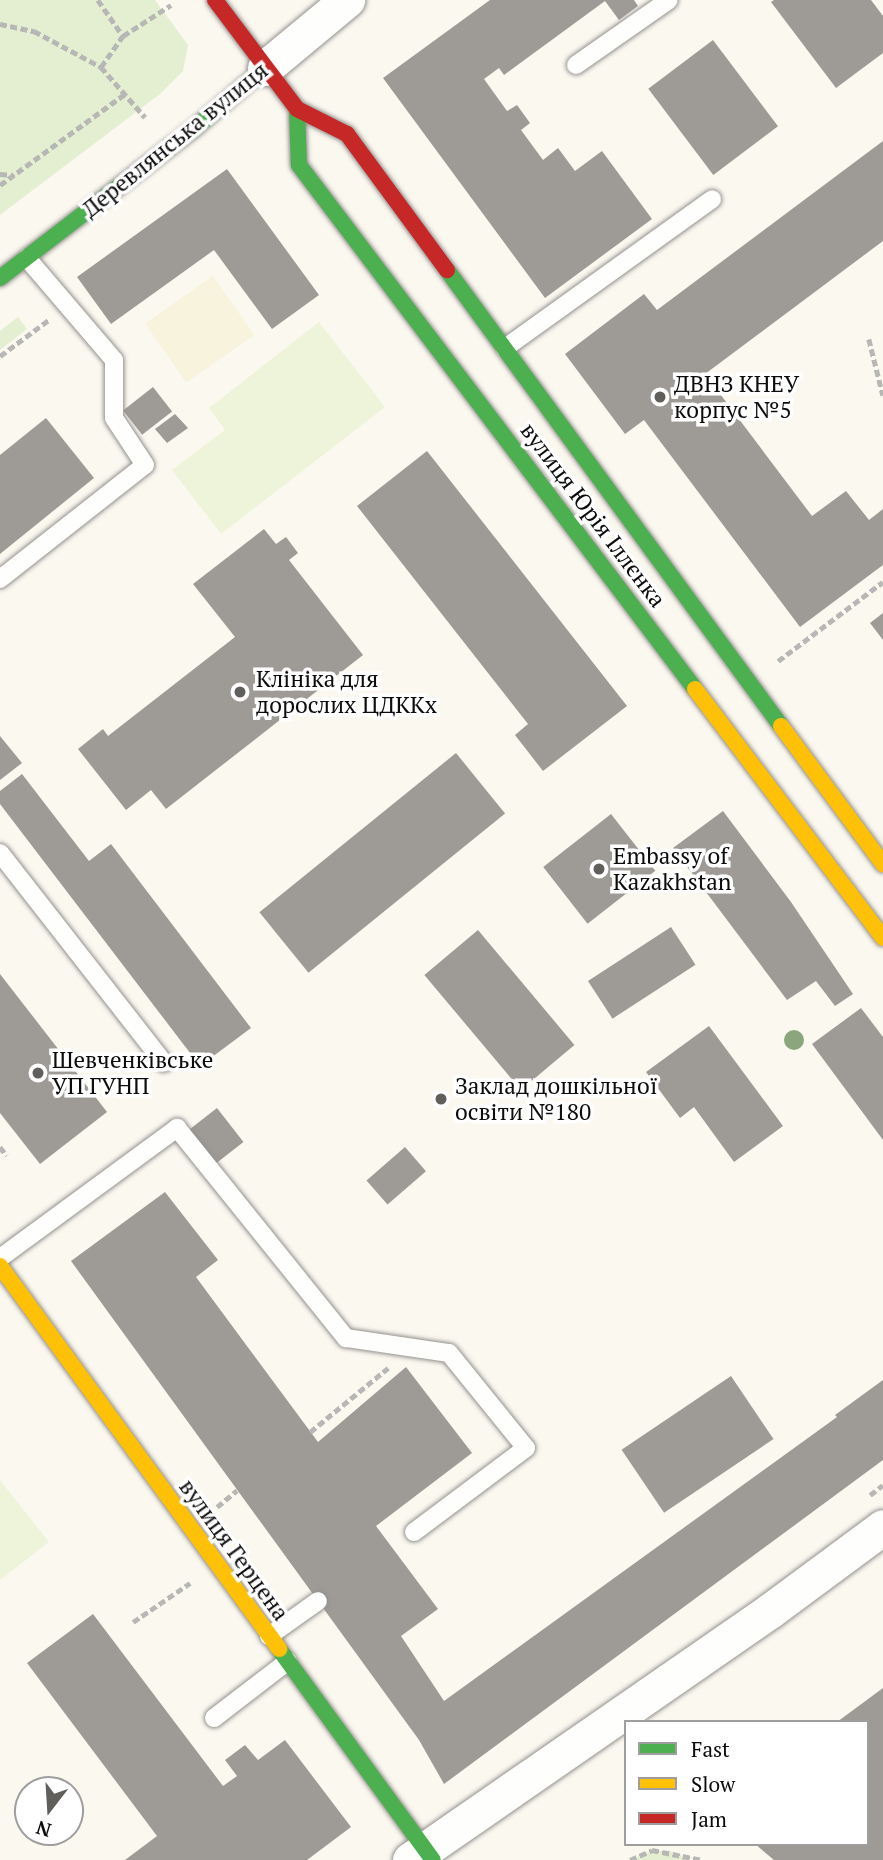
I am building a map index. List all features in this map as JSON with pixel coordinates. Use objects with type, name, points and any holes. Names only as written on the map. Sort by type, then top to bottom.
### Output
[{"type":"main road","name":"вулиця Юрія Іллєнка","points":[[215,0],[297,109],[347,134],[883,864]]},
{"type":"main road","name":"Деревлянська вулиця","points":[[0,278],[196,127],[265,68]]},
{"type":"main road","name":"вулиця Юрія Іллєнка","points":[[297,109],[299,165],[877,917],[883,938]]},
{"type":"main road","name":"вулиця Герцена","points":[[0,1266],[288,1661],[422,1856]]},
{"type":"street","name":"Деревлянська вулиця","points":[[265,68],[347,0]]},
{"type":"street","points":[[422,1856],[771,1610],[883,1527]]},
{"type":"lane","points":[[576,65],[669,0]]},
{"type":"lane","points":[[505,348],[712,199]]},
{"type":"lane","points":[[0,579],[145,465],[114,418],[114,360],[27,258]]},
{"type":"lane","points":[[0,853],[164,1063]]},
{"type":"lane","points":[[0,1258],[177,1128],[346,1338],[449,1353],[526,1448],[414,1532]]},
{"type":"lane","points":[[269,1636],[317,1601]]},
{"type":"lane","points":[[214,1718],[288,1661]]},
{"type":"path","points":[[98,0],[123,36]]},
{"type":"path","points":[[101,67],[123,36],[172,5]]},
{"type":"path","points":[[0,24],[34,31],[101,67],[145,117]]},
{"type":"path","points":[[0,186],[125,94]]},
{"type":"path","points":[[0,174],[13,175]]},
{"type":"path","points":[[0,356],[68,306]]},
{"type":"path","points":[[869,339],[883,395]]},
{"type":"path","points":[[771,666],[883,582]]},
{"type":"path","points":[[0,1147],[7,1156]]},
{"type":"path","points":[[310,1432],[413,1347]]},
{"type":"path","points":[[228,1499],[237,1490]]},
{"type":"path","points":[[133,1622],[194,1581]]},
{"type":"path","points":[[630,1860],[652,1850],[675,1852],[702,1860]]},
{"type":"shaded area","points":[[213,276],[254,335],[186,383],[145,324]]},
{"type":"green space","points":[[0,0],[155,0],[188,45],[183,71],[160,94],[0,215]]},
{"type":"green space","points":[[18,317],[27,329],[0,350],[0,331]]},
{"type":"green space","points":[[319,322],[385,407],[221,534],[172,470],[225,430],[209,408]]},
{"type":"green space","points":[[0,1480],[49,1542],[0,1580]]},
{"type":"green space","points":[[652,1850],[675,1852],[691,1860],[630,1860]]},
{"type":"building","points":[[490,0],[634,0],[638,6],[619,20],[605,1],[504,75],[499,68],[484,79],[507,111],[517,105],[530,123],[521,130],[543,160],[558,148],[575,171],[602,151],[652,219],[545,298],[383,78]]},
{"type":"building","points":[[871,0],[883,16],[883,53],[836,88],[771,2]]},
{"type":"building","points":[[713,40],[778,126],[713,175],[648,89]]},
{"type":"building","name":"ДВНЗ КНЕУ корпус №5","points":[[883,141],[883,241],[705,374],[812,516],[846,491],[869,520],[883,509],[883,565],[800,627],[644,420],[625,434],[565,354],[644,294],[657,310]]},
{"type":"building","points":[[227,169],[319,295],[272,329],[214,250],[111,324],[77,277]]},
{"type":"building","points":[[153,387],[172,411],[142,435],[123,410]]},
{"type":"building","points":[[175,414],[188,428],[167,443],[155,429]]},
{"type":"building","points":[[46,418],[94,478],[0,554],[0,455]]},
{"type":"building","points":[[427,451],[627,706],[543,771],[515,735],[528,724],[357,506]]},
{"type":"building","name":"Клініка для дорослих ЦДККх","points":[[264,529],[276,544],[286,537],[298,553],[289,560],[363,655],[166,809],[151,790],[126,810],[78,749],[103,729],[108,736],[235,637],[193,584]]},
{"type":"building","points":[[883,613],[883,640],[870,623]]},
{"type":"building","points":[[0,736],[22,763],[0,780]]},
{"type":"building","points":[[456,753],[505,814],[308,973],[259,912]]},
{"type":"building","points":[[22,774],[89,861],[111,844],[251,1028],[200,1066],[0,804],[0,791]]},
{"type":"building","points":[[723,811],[791,902],[853,994],[835,1006],[816,981],[787,1000],[673,848]]},
{"type":"building","name":"Embassy of Kazakhstan","points":[[611,814],[655,871],[588,924],[543,867]]},
{"type":"building","points":[[671,927],[696,965],[612,1019],[588,981]]},
{"type":"building","points":[[478,930],[574,1045],[521,1090],[424,975]]},
{"type":"building","name":"Шевченківське УП ГУНП","points":[[0,974],[107,1112],[40,1164],[0,1113]]},
{"type":"building","points":[[861,1008],[883,1037],[883,1140],[812,1044]]},
{"type":"building","points":[[709,1026],[783,1126],[734,1162],[694,1107],[680,1118],[646,1072]]},
{"type":"building","points":[[217,1108],[243,1142],[216,1163],[189,1130]]},
{"type":"building","points":[[405,1147],[426,1171],[388,1205],[367,1180]]},
{"type":"building","points":[[165,1192],[218,1260],[196,1277],[318,1442],[406,1367],[472,1453],[376,1526],[438,1609],[401,1636],[444,1701],[837,1417],[835,1415],[883,1380],[883,1460],[444,1784],[419,1740],[71,1261]]},
{"type":"building","points":[[731,1376],[773,1439],[664,1513],[622,1450]]},
{"type":"building","points":[[93,1614],[223,1786],[237,1776],[225,1760],[245,1745],[258,1760],[285,1740],[351,1827],[307,1860],[125,1860],[157,1836],[27,1663]]},
{"type":"building","points":[[883,1688],[883,1860],[774,1860],[757,1846],[869,1846],[869,1720],[840,1720]]},
{"type":"traffic: fast","points":[[0,278],[196,127],[265,68]]},
{"type":"traffic: fast","points":[[297,109],[299,165],[695,689]]},
{"type":"traffic: fast","points":[[447,270],[781,726]]},
{"type":"traffic: fast","points":[[279,1649],[433,1860]]},
{"type":"traffic: slow","points":[[695,689],[883,938]]},
{"type":"traffic: slow","points":[[781,726],[883,864]]},
{"type":"traffic: slow","points":[[0,1266],[279,1649]]},
{"type":"traffic: jam","points":[[215,0],[297,109],[347,134],[447,270]]},
{"type":"place","name":"ДВНЗ КНЕУ корпус №5","points":[[660,397]]},
{"type":"place","name":"Клініка для дорослих ЦДККх","points":[[240,692]]},
{"type":"place","name":"Embassy of Kazakhstan","points":[[599,869]]},
{"type":"place","name":"Шевченківське УП ГУНП","points":[[38,1073]]},
{"type":"place","name":"Заклад дошкільної освіти №180","points":[[441,1099]]}]
